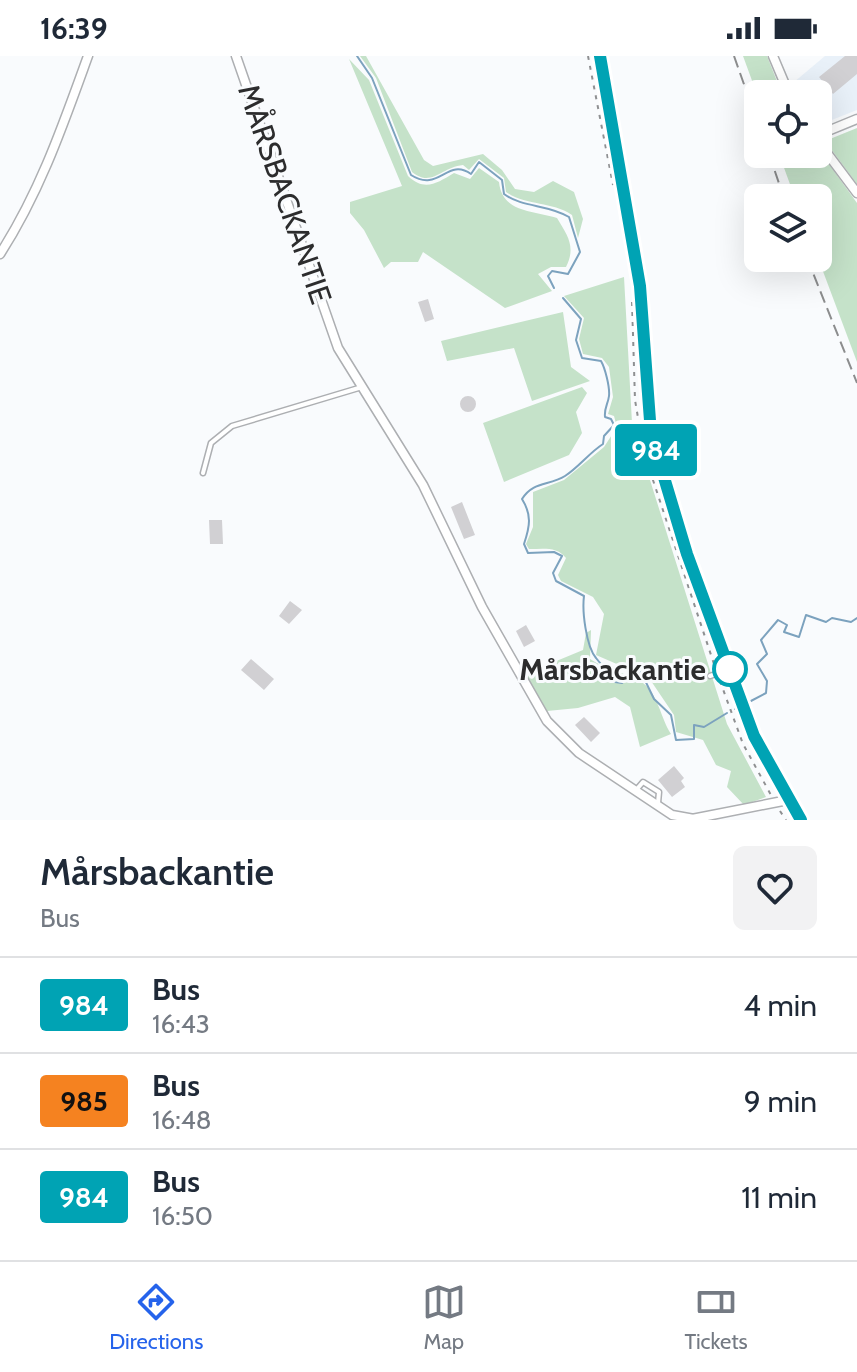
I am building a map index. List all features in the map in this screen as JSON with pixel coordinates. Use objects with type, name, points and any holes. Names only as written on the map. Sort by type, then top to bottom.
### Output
[{"type":"street","points":[[0,254],[26,213],[54,152],[88,56]]},
{"type":"street","name":"MÅRSBACKANTIE","points":[[236,56],[338,348],[423,485],[482,607],[547,721],[579,753],[672,815],[691,819]]},
{"type":"street","points":[[600,56],[640,286],[651,434],[687,554],[754,736],[801,820]]},
{"type":"street","points":[[773,56],[783,80]]},
{"type":"street","points":[[832,131],[857,119]]},
{"type":"street","points":[[832,158],[857,193]]},
{"type":"street","points":[[691,819],[788,800]]},
{"type":"lane","points":[[203,473],[207,450],[219,434],[362,387]]},
{"type":"lane","points":[[710,676],[729,669]]},
{"type":"path","points":[[743,744],[750,742]]},
{"type":"shaded area","points":[[825,56],[857,56],[857,110],[832,120],[832,80],[797,80]]},
{"type":"green space","points":[[360,56],[366,56],[424,160],[433,166],[483,154],[502,170],[515,189],[534,192],[553,181],[574,192],[583,219],[578,238],[572,215],[506,192],[504,178],[479,159],[469,170],[463,165],[425,178],[412,172],[376,78]]},
{"type":"green space","points":[[743,56],[767,56],[776,80],[752,80]]},
{"type":"green space","points":[[349,59],[369,80],[408,176],[414,181],[431,184],[454,173],[470,179],[479,168],[499,182],[501,192],[512,205],[557,218],[567,236],[570,253],[566,267],[551,267],[538,274],[552,291],[505,308],[423,252],[418,262],[391,262],[384,268],[364,230],[350,213],[350,202],[402,186]]},
{"type":"green space","points":[[857,128],[857,184],[832,150],[832,138]]},
{"type":"green space","points":[[784,168],[832,168],[857,203],[857,362],[823,272],[832,272],[832,184],[790,184]]},
{"type":"green space","points":[[624,277],[632,423],[727,724],[766,797],[744,805],[727,787],[731,771],[716,765],[703,740],[676,732],[674,715],[649,678],[596,655],[604,614],[593,597],[561,581],[558,575],[566,558],[554,550],[529,549],[526,544],[533,527],[533,492],[564,480],[604,447],[617,427],[614,416],[608,414],[613,397],[609,367],[602,358],[583,354],[579,339],[584,318],[564,296]]},
{"type":"green space","points":[[563,312],[571,367],[590,381],[532,401],[514,348],[447,361],[441,341]]},
{"type":"green space","points":[[582,387],[587,393],[576,412],[582,433],[569,455],[504,482],[483,423]]},
{"type":"green space","points":[[591,630],[590,659],[643,683],[652,694],[671,734],[640,747],[630,707],[615,697],[578,708],[547,711],[525,674],[583,650],[586,633]]},
{"type":"building","points":[[845,56],[857,56],[857,74],[833,94],[832,80],[819,77]]},
{"type":"building","points":[[428,299],[434,319],[425,322],[418,302]]},
{"type":"building","points":[[468,396],[476,404],[468,412],[460,404]]},
{"type":"building","points":[[462,502],[475,535],[464,539],[451,507]]},
{"type":"building","points":[[209,520],[222,520],[223,544],[210,544]]},
{"type":"building","points":[[290,601],[302,610],[289,624],[279,616]]},
{"type":"building","points":[[526,625],[535,641],[524,647],[516,631]]},
{"type":"building","points":[[251,659],[274,679],[264,690],[241,670]]},
{"type":"building","points":[[584,717],[600,733],[591,742],[575,725]]},
{"type":"building","points":[[674,766],[684,778],[681,781],[685,787],[672,797],[658,780]]},
{"type":"waterway","points":[[357,56],[372,78],[411,175],[429,180],[455,170],[471,174],[479,162],[502,180],[504,194],[519,202],[569,217],[580,252],[568,274],[552,271],[548,276],[554,288]]},
{"type":"waterway","points":[[563,298],[581,319],[576,340],[582,358],[603,364],[609,392],[605,417],[611,419],[614,425],[604,436],[603,444],[570,472],[526,493],[522,499],[529,521],[524,544],[528,553],[554,552],[562,556],[553,573],[556,581],[584,596],[586,628],[593,653],[615,682],[622,683],[635,671],[641,672],[654,699],[671,715],[676,740],[694,739],[694,725],[704,727],[727,713]]},
{"type":"waterway","points":[[749,702],[766,693],[767,681],[757,664],[767,654],[761,640],[778,620],[787,625],[784,632],[799,637],[806,615],[826,622],[832,618],[851,622],[857,618]]},
{"type":"railway","points":[[734,56],[744,84]]},
{"type":"railway","points":[[774,168],[779,184]]},
{"type":"railway","points":[[813,272],[857,383]]},
{"type":"bus line","name":"984","points":[[600,56],[634,240],[645,337],[645,381],[651,434],[687,554],[754,736],[801,820]]},
{"type":"place","name":"Mårsbackantie","points":[[730,669]]}]
